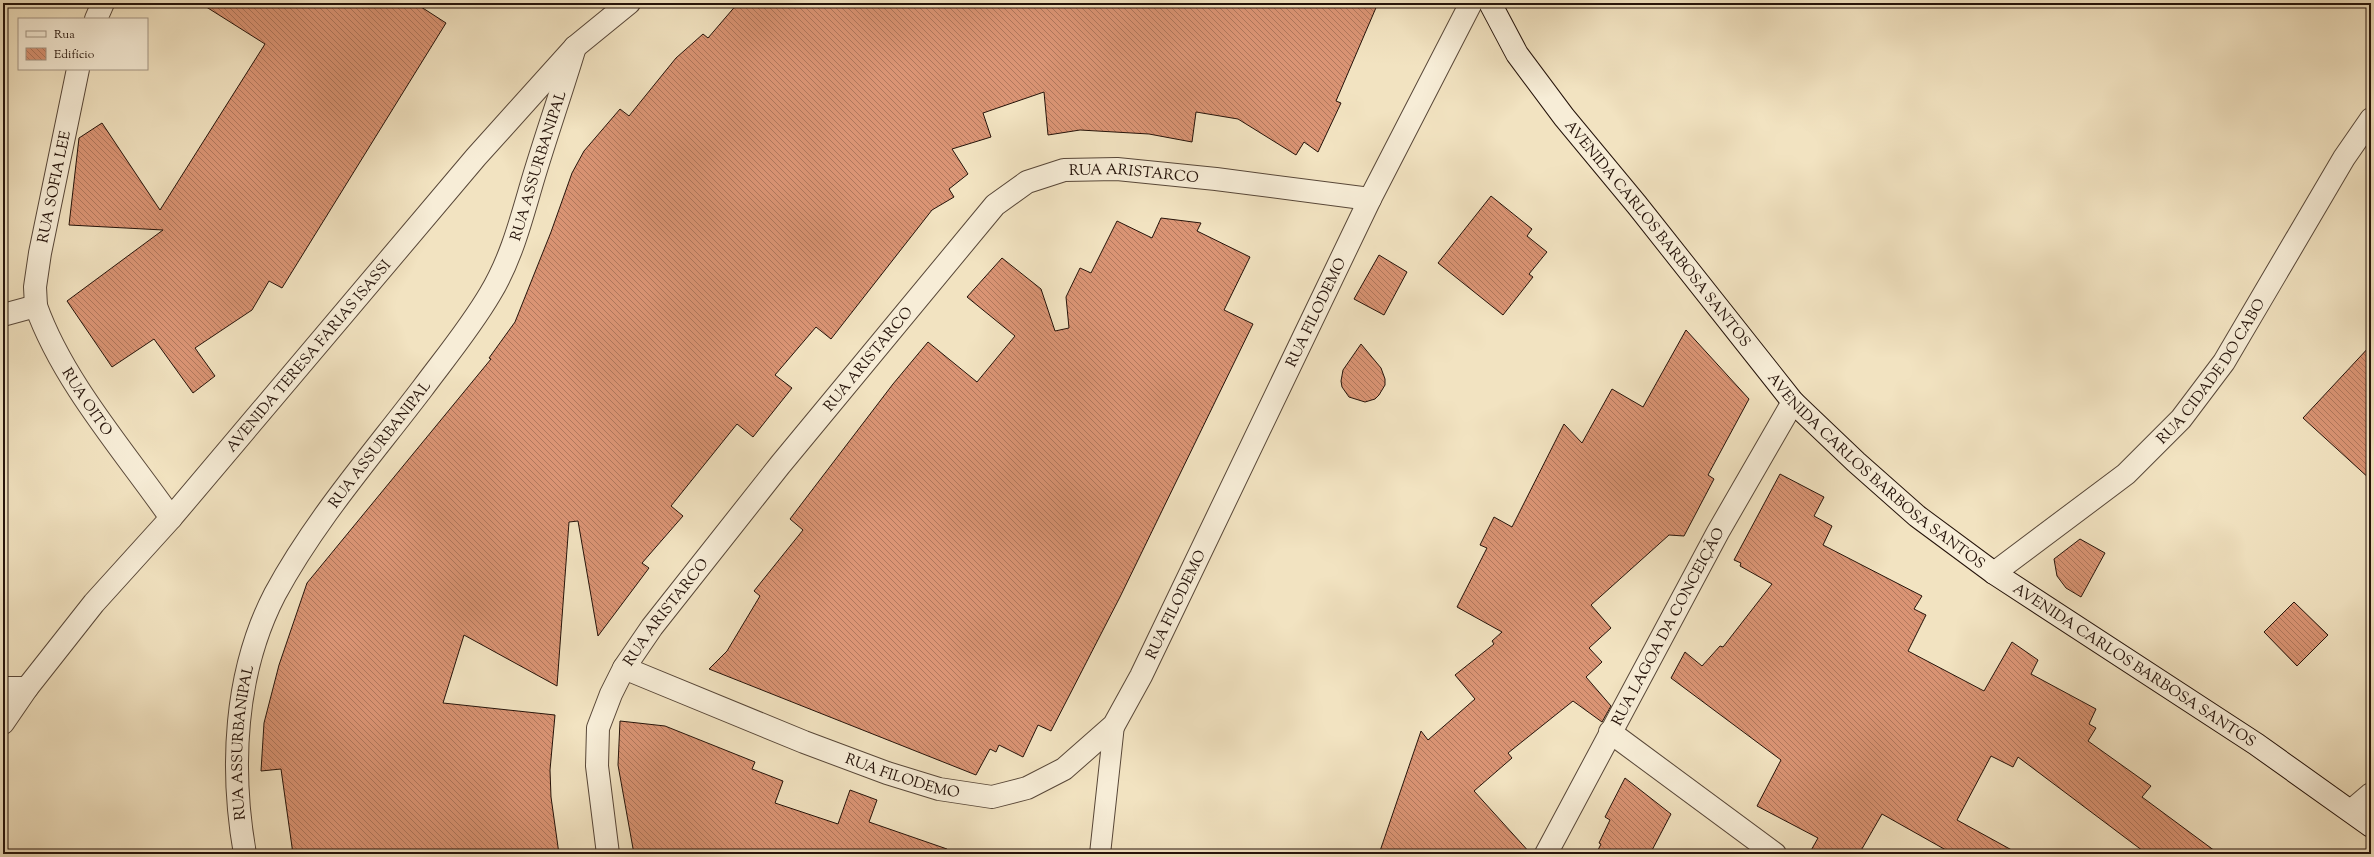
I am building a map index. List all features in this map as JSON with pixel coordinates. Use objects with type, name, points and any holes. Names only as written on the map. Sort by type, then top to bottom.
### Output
[{"type":"street","points":[[96,18],[103,3]]},
{"type":"street","name":"AVENIDA TERESA FARIAS ISASSI","points":[[3,723],[27,688],[94,604],[171,518],[476,157],[575,47],[629,3]]},
{"type":"street","name":"RUA FILODEMO","points":[[624,668],[804,742],[887,773],[939,789],[992,797],[1027,788],[1064,768],[1114,725],[1141,676],[1370,199],[1471,3]]},
{"type":"street","name":"AVENIDA CARLOS BARBOSA SANTOS","points":[[1490,3],[1517,54],[1564,117],[1638,205],[1793,402],[1856,462],[1917,516],[1994,573],[2256,744],[2371,826]]},
{"type":"street","name":"RUA ASSURBANIPAL","points":[[245,854],[239,818],[238,758],[240,706],[252,652],[275,596],[310,536],[462,337],[491,293],[516,237],[575,47]]},
{"type":"street","name":"RUA SOFIA LEE","points":[[36,306],[35,287],[40,253],[78,70]]},
{"type":"street","name":"RUA CIDADE DO CABO","points":[[1994,573],[2126,474],[2181,419],[2224,362],[2344,158],[2371,119]]},
{"type":"street","name":"RUA ARISTARCO","points":[[608,854],[597,766],[598,728],[611,694],[624,668],[652,627],[810,429],[995,205],[1027,182],[1064,170],[1117,169],[1216,179],[1370,199]]},
{"type":"street","points":[[3,315],[36,306]]},
{"type":"street","name":"RUA OITO","points":[[36,306],[42,323],[63,364],[171,518]]},
{"type":"street","name":"RUA LAGOA DA CONCEIÇÃO","points":[[1546,854],[1718,532],[1793,402]]},
{"type":"street","points":[[3,688],[27,688]]},
{"type":"street","points":[[1610,732],[1774,854]]},
{"type":"street","points":[[2351,811],[2371,794]]},
{"type":"lane","points":[[1100,854],[1114,725]]},
{"type":"building","points":[[200,3],[415,3],[446,23],[282,288],[269,281],[252,310],[195,348],[215,376],[193,393],[154,339],[112,367],[67,301],[163,230],[69,225],[79,138],[102,123],[160,210],[265,44]]},
{"type":"building","points":[[738,3],[1378,3],[1336,101],[1341,103],[1318,152],[1304,142],[1296,155],[1238,119],[1196,112],[1192,142],[1149,134],[1080,130],[1048,135],[1044,92],[983,113],[991,137],[952,149],[968,174],[949,189],[954,197],[932,210],[831,339],[816,327],[775,375],[792,388],[753,437],[737,424],[671,506],[683,516],[642,563],[649,568],[598,636],[578,521],[569,522],[557,686],[464,635],[443,703],[555,715],[550,770],[551,797],[559,854],[293,854],[281,769],[261,771],[264,723],[279,665],[307,583],[491,359],[489,358],[515,322],[551,232],[572,173],[584,151],[620,109],[629,116],[676,58],[703,34],[708,38]]},
{"type":"building","points":[[1491,196],[1532,229],[1527,236],[1547,252],[1529,274],[1533,277],[1503,315],[1438,263]]},
{"type":"building","points":[[1161,218],[1201,223],[1197,231],[1250,257],[1224,310],[1253,324],[1120,597],[1051,731],[1038,725],[1023,757],[999,745],[996,752],[990,749],[976,775],[709,669],[727,651],[760,596],[754,591],[803,530],[790,519],[893,384],[928,342],[977,382],[1015,336],[967,297],[1002,258],[1041,289],[1055,331],[1069,328],[1066,297],[1080,268],[1091,273],[1117,221],[1152,238]]},
{"type":"building","points":[[1379,255],[1407,272],[1384,315],[1354,299]]},
{"type":"building","points":[[1686,330],[1749,399],[1708,475],[1714,479],[1684,536],[1669,535],[1591,605],[1611,628],[1589,648],[1602,662],[1586,677],[1611,706],[1602,722],[1573,701],[1508,753],[1512,758],[1474,791],[1531,854],[1379,854],[1421,731],[1428,740],[1475,699],[1455,675],[1494,644],[1492,641],[1502,632],[1457,607],[1487,548],[1480,545],[1494,517],[1512,527],[1564,424],[1582,443],[1612,389],[1643,407]]},
{"type":"building","points":[[1361,344],[1381,368],[1385,379],[1385,385],[1379,395],[1375,399],[1365,402],[1349,397],[1342,387],[1341,381],[1343,370]]},
{"type":"building","points":[[2371,345],[2371,480],[2303,418]]},
{"type":"building","points":[[1780,474],[1824,497],[1814,516],[1832,526],[1823,545],[1922,596],[1914,609],[1926,615],[1908,651],[1984,691],[2012,642],[2038,660],[2031,674],[2096,709],[2089,724],[2096,728],[2088,741],[2151,786],[2142,797],[2219,854],[2147,854],[2018,757],[2013,767],[1991,756],[1957,820],[2019,854],[1953,854],[1882,814],[1859,854],[1809,854],[1818,838],[1757,806],[1781,760],[1671,678],[1685,652],[1702,666],[1720,646],[1723,647],[1772,584],[1740,566],[1741,563],[1734,560]]},
{"type":"building","points":[[2080,539],[2105,553],[2081,597],[2066,588],[2057,576],[2054,559]]},
{"type":"building","points":[[2294,602],[2328,635],[2297,666],[2264,632]]},
{"type":"building","points":[[620,721],[665,726],[755,762],[752,769],[783,781],[775,803],[838,824],[850,790],[877,800],[869,822],[947,849],[946,854],[634,854],[618,765]]},
{"type":"building","points":[[1625,778],[1671,814],[1650,854],[1596,854],[1601,844],[1599,843],[1610,820],[1605,817]]}]
